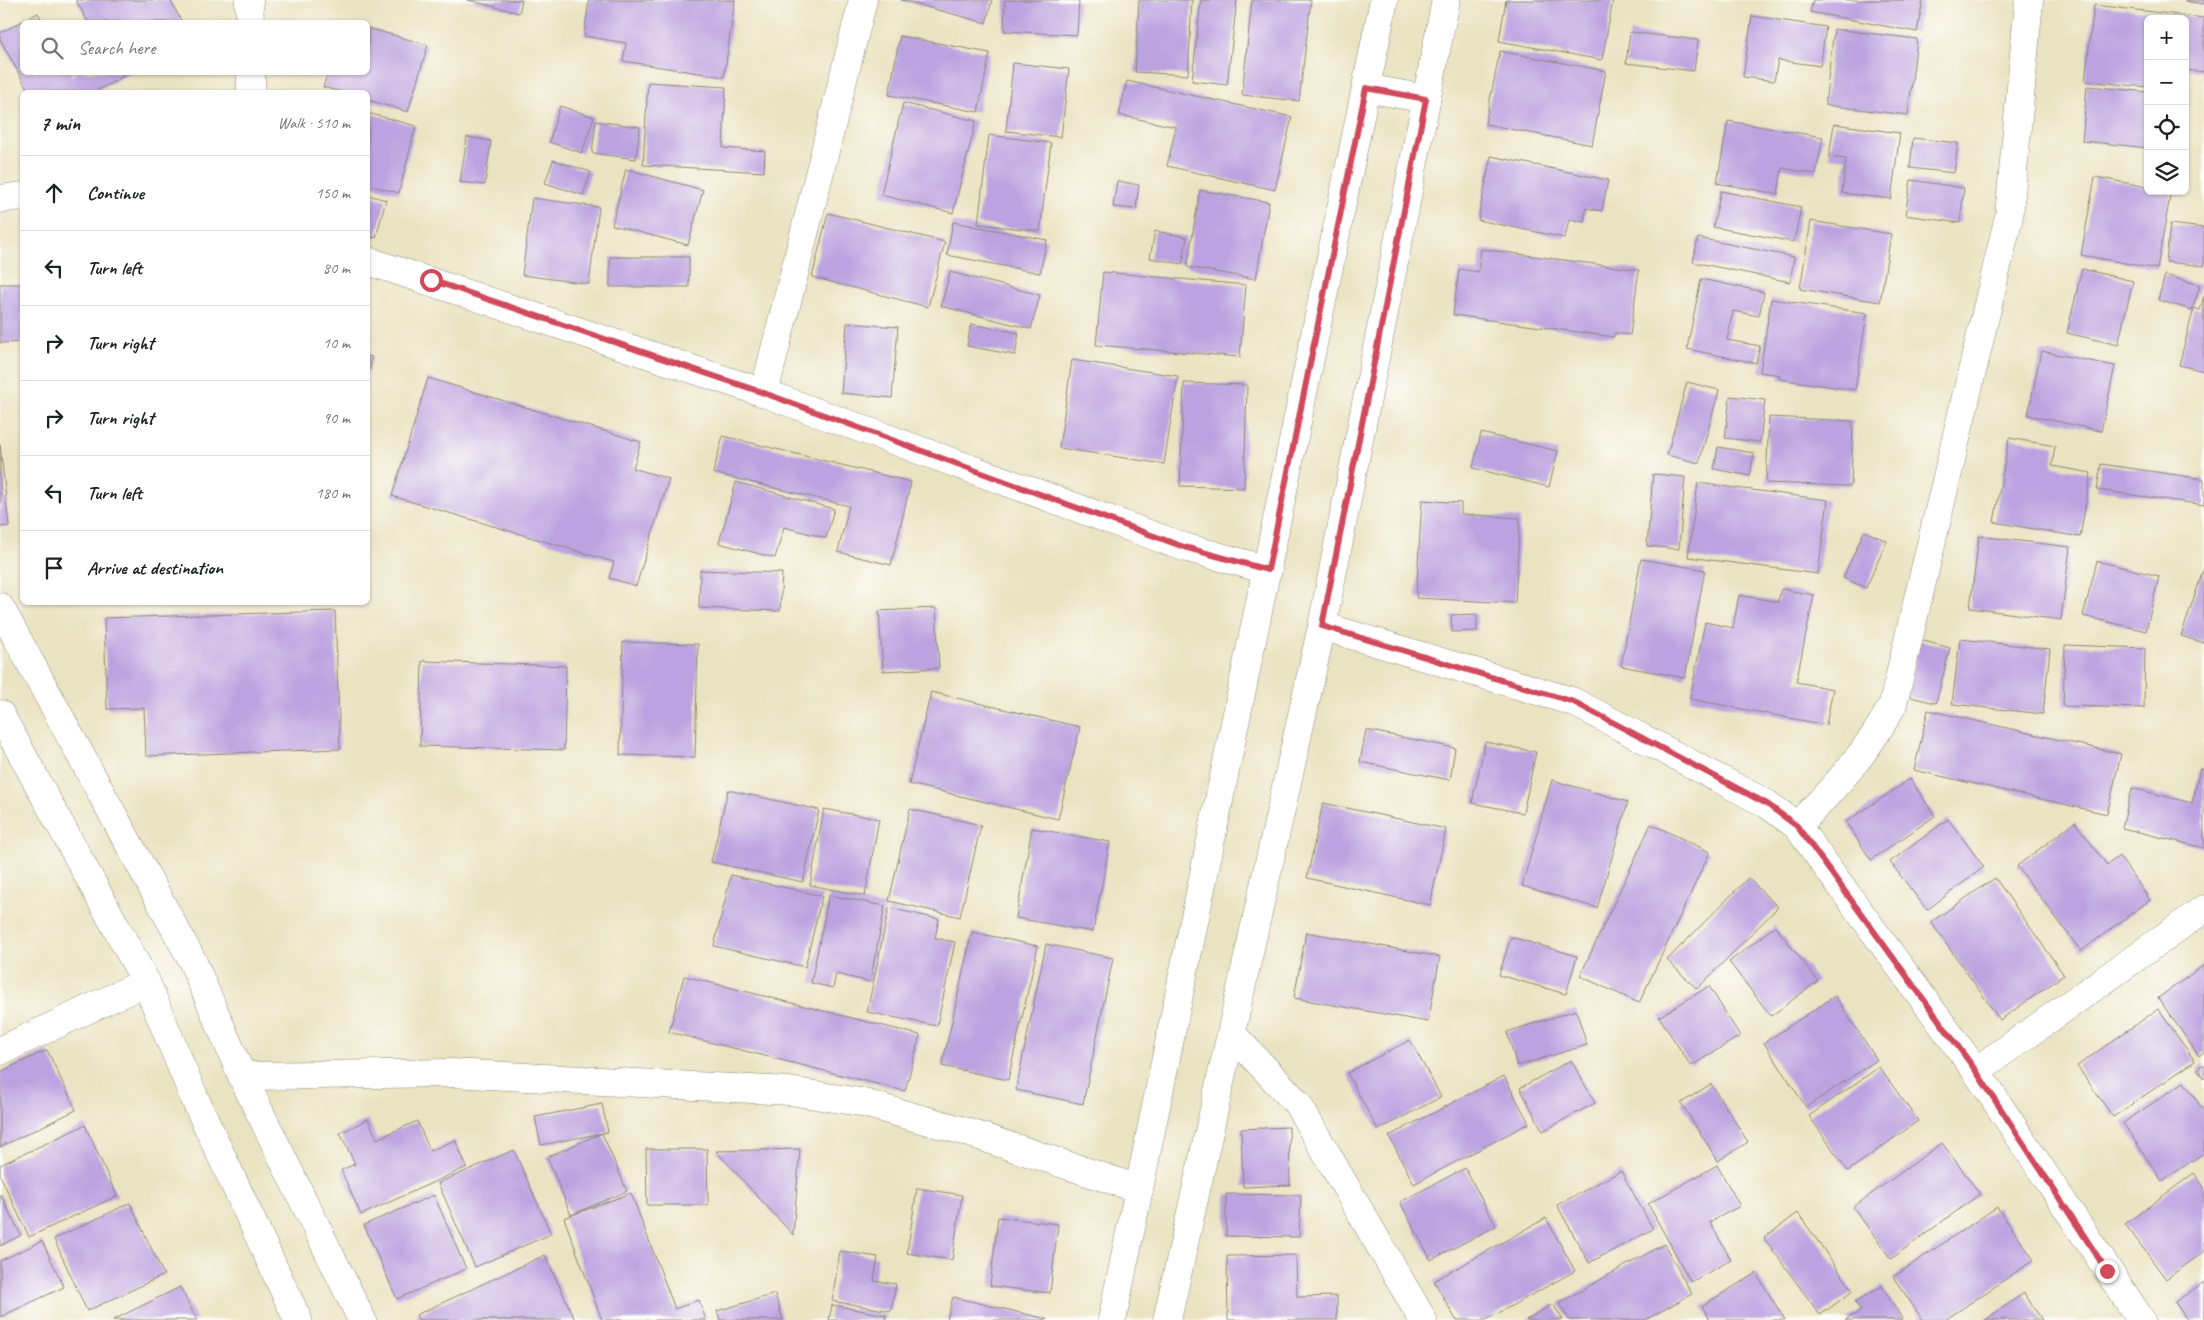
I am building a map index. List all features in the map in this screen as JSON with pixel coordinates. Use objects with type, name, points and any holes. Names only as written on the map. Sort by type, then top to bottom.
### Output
[{"type":"street","points":[[249,0],[250,20]]},
{"type":"street","points":[[764,393],[863,0]]},
{"type":"street","points":[[1112,1320],[1384,0]]},
{"type":"street","points":[[1167,1320],[1322,626],[1446,0]]},
{"type":"street","points":[[1797,826],[1844,777],[1883,725],[1893,704],[2009,216],[2030,0]]},
{"type":"street","points":[[251,75],[251,90]]},
{"type":"street","points":[[1366,88],[1426,99]]},
{"type":"street","points":[[0,200],[20,196]]},
{"type":"street","points":[[370,261],[764,393],[1184,547],[1268,570]]},
{"type":"street","points":[[0,607],[192,960],[242,1076],[362,1320]]},
{"type":"street","points":[[1322,626],[1574,702],[1767,804],[1797,826],[1976,1071],[2141,1320]]},
{"type":"street","points":[[0,714],[146,982],[194,1097],[298,1320]]},
{"type":"street","points":[[1976,1071],[2204,909]]},
{"type":"street","points":[[0,1052],[146,982]]},
{"type":"street","points":[[1232,1034],[1297,1104],[1423,1320]]},
{"type":"street","points":[[242,1076],[451,1073],[789,1092],[860,1102],[964,1131],[1139,1189]]},
{"type":"building","points":[[76,0],[170,0],[181,20],[87,20]]},
{"type":"building","points":[[468,0],[522,0],[519,13]]},
{"type":"building","points":[[589,0],[735,0],[724,77],[623,61],[626,43],[584,36]]},
{"type":"building","points":[[901,0],[992,0],[986,23]]},
{"type":"building","points":[[1005,0],[1079,0],[1077,35],[1004,31]]},
{"type":"building","points":[[1139,0],[1192,0],[1188,75],[1135,72]]},
{"type":"building","points":[[1201,0],[1237,0],[1227,85],[1192,81]]},
{"type":"building","points":[[1252,0],[1311,0],[1299,101],[1242,95]]},
{"type":"building","points":[[1506,0],[1613,0],[1602,60],[1499,41]]},
{"type":"building","points":[[1813,0],[1923,0],[1917,32],[1810,12]]},
{"type":"building","points":[[2204,0],[2204,4],[2185,1]]},
{"type":"building","points":[[2094,5],[2179,15],[2144,15],[2144,87],[2085,81]]},
{"type":"building","points":[[38,13],[42,20],[25,20]]},
{"type":"building","points":[[1752,16],[1826,27],[1820,66],[1778,60],[1774,81],[1743,77]]},
{"type":"building","points":[[2189,16],[2204,18],[2204,72],[2189,70]]},
{"type":"building","points":[[20,22],[20,75],[126,75],[98,90],[28,90],[0,39],[0,33]]},
{"type":"building","points":[[370,29],[428,45],[408,112],[370,101],[370,90],[334,90],[323,87],[327,75],[370,75]]},
{"type":"building","points":[[1834,29],[1917,39],[1908,115],[1825,105]]},
{"type":"building","points":[[1630,32],[1698,40],[1694,71],[1626,63]]},
{"type":"building","points":[[900,36],[990,53],[978,112],[889,95]]},
{"type":"building","points":[[1500,51],[1606,71],[1592,145],[1485,124]]},
{"type":"building","points":[[1013,63],[1069,69],[1061,137],[1006,131]]},
{"type":"building","points":[[1127,81],[1292,117],[1275,190],[1167,166],[1176,127],[1119,115]]},
{"type":"building","points":[[648,82],[726,87],[723,148],[765,151],[764,172],[643,165]]},
{"type":"building","points":[[2087,86],[2144,92],[2144,148],[2082,141]]},
{"type":"building","points":[[903,103],[976,121],[953,213],[881,195]]},
{"type":"building","points":[[560,106],[594,117],[582,153],[549,142]]},
{"type":"building","points":[[370,114],[416,126],[399,193],[370,186]]},
{"type":"building","points":[[596,121],[640,127],[636,159],[592,153]]},
{"type":"building","points":[[1728,121],[1823,137],[1816,174],[1782,168],[1778,194],[1717,183]]},
{"type":"building","points":[[1834,124],[1900,133],[1891,199],[1842,193],[1846,159],[1829,157]]},
{"type":"building","points":[[989,135],[1051,143],[1040,231],[978,224]]},
{"type":"building","points":[[467,137],[491,141],[485,185],[460,182]]},
{"type":"building","points":[[1913,138],[1958,143],[1954,173],[1910,168]]},
{"type":"building","points":[[1491,156],[1608,180],[1602,211],[1586,208],[1584,222],[1569,219],[1565,238],[1478,220]]},
{"type":"building","points":[[553,160],[591,172],[583,195],[545,183]]},
{"type":"building","points":[[626,169],[703,190],[688,245],[612,225]]},
{"type":"building","points":[[2095,177],[2144,186],[2144,195],[2170,195],[2157,269],[2081,255]]},
{"type":"building","points":[[1911,180],[1964,188],[1960,223],[1905,215]]},
{"type":"building","points":[[1117,181],[1139,185],[1136,209],[1113,207]]},
{"type":"building","points":[[1200,190],[1269,202],[1256,279],[1187,267]]},
{"type":"building","points":[[1721,191],[1801,207],[1794,242],[1713,227]]},
{"type":"building","points":[[370,196],[386,200],[376,238],[370,236]]},
{"type":"building","points":[[532,198],[599,207],[589,284],[522,275]]},
{"type":"building","points":[[828,213],[945,242],[928,307],[812,277]]},
{"type":"building","points":[[1811,221],[1891,234],[1880,302],[1800,289]]},
{"type":"building","points":[[953,222],[1047,240],[1040,273],[947,255]]},
{"type":"building","points":[[2170,224],[2204,228],[2204,266],[2166,262]]},
{"type":"building","points":[[1155,231],[1187,237],[1182,264],[1150,258]]},
{"type":"building","points":[[1698,238],[1794,257],[1790,282],[1693,262]]},
{"type":"building","points":[[1481,249],[1639,270],[1630,335],[1614,333],[1614,337],[1453,315],[1459,269],[1478,272]]},
{"type":"building","points":[[610,257],[689,257],[689,287],[610,287]]},
{"type":"building","points":[[2082,269],[2133,281],[2118,345],[2067,333]]},
{"type":"building","points":[[950,272],[1040,295],[1031,329],[941,306]]},
{"type":"building","points":[[1103,272],[1246,285],[1240,357],[1096,345]]},
{"type":"building","points":[[2165,275],[2200,285],[2192,310],[2158,300]]},
{"type":"building","points":[[1701,279],[1764,292],[1759,316],[1733,311],[1727,340],[1760,346],[1756,363],[1687,349]]},
{"type":"building","points":[[0,284],[20,284],[20,342],[0,343]]},
{"type":"building","points":[[2204,296],[2204,371],[2179,365],[2194,308],[2200,310]]},
{"type":"building","points":[[1771,299],[1867,313],[1855,390],[1779,379],[1780,375],[1760,372]]},
{"type":"building","points":[[847,323],[898,327],[892,398],[841,393]]},
{"type":"building","points":[[971,324],[1019,333],[1015,355],[967,346]]},
{"type":"building","points":[[2041,351],[2115,366],[2101,431],[2028,415]]},
{"type":"building","points":[[1072,360],[1178,376],[1164,464],[1059,448]]},
{"type":"building","points":[[428,378],[641,442],[633,468],[669,479],[636,586],[609,578],[614,562],[392,496]]},
{"type":"building","points":[[1687,382],[1719,390],[1699,463],[1667,455]]},
{"type":"building","points":[[1184,383],[1247,385],[1244,488],[1180,486]]},
{"type":"building","points":[[1730,396],[1765,400],[1760,442],[1725,438]]},
{"type":"building","points":[[1769,417],[1853,421],[1851,486],[1766,483]]},
{"type":"building","points":[[1481,433],[1558,451],[1549,487],[1473,468]]},
{"type":"building","points":[[723,436],[911,482],[891,565],[838,552],[849,506],[713,473]]},
{"type":"building","points":[[2009,438],[2055,446],[2052,466],[2091,473],[2080,537],[1994,522]]},
{"type":"building","points":[[0,445],[9,526],[0,527]]},
{"type":"building","points":[[1718,447],[1754,453],[1750,476],[1714,469]]},
{"type":"building","points":[[2101,464],[2204,479],[2204,505],[2097,490]]},
{"type":"building","points":[[1653,474],[1685,477],[1679,549],[1647,546]]},
{"type":"building","points":[[736,482],[834,509],[826,538],[784,527],[775,558],[719,543]]},
{"type":"building","points":[[1698,483],[1828,500],[1818,574],[1688,557]]},
{"type":"building","points":[[1422,500],[1461,503],[1461,514],[1520,518],[1515,603],[1416,598]]},
{"type":"building","points":[[1864,531],[1887,541],[1866,588],[1843,578]]},
{"type":"building","points":[[1979,536],[2070,547],[2061,620],[1970,608]]},
{"type":"building","points":[[1641,559],[1705,570],[1685,678],[1621,666]]},
{"type":"building","points":[[2097,561],[2159,576],[2146,631],[2083,616]]},
{"type":"building","points":[[2204,568],[2204,643],[2181,636]]},
{"type":"building","points":[[700,570],[782,573],[780,611],[699,608]]},
{"type":"building","points":[[1781,589],[1814,595],[1796,682],[1833,689],[1826,725],[1690,699],[1705,622],[1733,628],[1739,595],[1778,602]]},
{"type":"building","points":[[936,608],[939,668],[883,671],[879,611]]},
{"type":"building","points":[[335,611],[340,749],[146,756],[144,708],[107,709],[104,618]]},
{"type":"building","points":[[1477,614],[1477,631],[1452,632],[1451,615]]},
{"type":"building","points":[[1960,639],[2050,649],[2043,714],[1952,704]]},
{"type":"building","points":[[1920,640],[1950,648],[1936,703],[1906,696]]},
{"type":"building","points":[[623,642],[698,644],[695,757],[620,755]]},
{"type":"building","points":[[2065,645],[2145,648],[2144,708],[2063,706]]},
{"type":"building","points":[[422,661],[566,666],[564,750],[420,746]]},
{"type":"building","points":[[931,692],[1080,727],[1058,819],[909,784]]},
{"type":"building","points":[[1928,710],[2121,754],[2107,814],[1914,770]]},
{"type":"building","points":[[1366,730],[1455,748],[1450,780],[1360,762]]},
{"type":"building","points":[[1485,742],[1536,752],[1523,813],[1472,803]]},
{"type":"building","points":[[2200,768],[2204,769],[2204,848],[2122,828],[2132,788],[2192,803]]},
{"type":"building","points":[[1910,779],[1935,816],[1871,860],[1846,822]]},
{"type":"building","points":[[1552,780],[1628,802],[1597,908],[1522,886]]},
{"type":"building","points":[[728,790],[819,810],[803,882],[711,862]]},
{"type":"building","points":[[1323,803],[1446,829],[1430,905],[1307,878]]},
{"type":"building","points":[[824,809],[879,819],[865,896],[810,885]]},
{"type":"building","points":[[910,809],[981,825],[960,917],[889,901]]},
{"type":"building","points":[[1948,819],[1984,867],[1927,910],[1890,862]]},
{"type":"building","points":[[2075,822],[2107,865],[2119,856],[2150,900],[2081,951],[2017,866]]},
{"type":"building","points":[[1651,824],[1710,852],[1639,1003],[1580,976]]},
{"type":"building","points":[[1032,828],[1110,842],[1093,932],[1016,918]]},
{"type":"building","points":[[731,875],[822,896],[805,967],[714,946]]},
{"type":"building","points":[[1748,878],[1778,907],[1697,989],[1667,960]]},
{"type":"building","points":[[1995,878],[2064,975],[2000,1020],[1931,922]]},
{"type":"building","points":[[829,895],[885,906],[870,982],[836,974],[833,988],[811,983]]},
{"type":"building","points":[[889,908],[939,919],[935,938],[955,942],[937,1026],[867,1012]]},
{"type":"building","points":[[1775,926],[1818,981],[1771,1016],[1729,962]]},
{"type":"building","points":[[972,932],[1038,946],[1008,1080],[942,1066]]},
{"type":"building","points":[[1306,932],[1440,957],[1428,1022],[1294,998]]},
{"type":"building","points":[[1511,937],[1577,956],[1566,994],[1499,975]]},
{"type":"building","points":[[1046,944],[1113,958],[1083,1104],[1016,1090]]},
{"type":"building","points":[[2204,965],[2204,1052],[2199,1056],[2158,998]]},
{"type":"building","points":[[684,976],[920,1035],[905,1091],[669,1032]]},
{"type":"building","points":[[1709,986],[1740,1036],[1691,1066],[1659,1017]]},
{"type":"building","points":[[1835,996],[1877,1060],[1806,1107],[1764,1043]]},
{"type":"building","points":[[2158,1009],[2195,1061],[2113,1117],[2077,1066]]},
{"type":"building","points":[[1576,1010],[1587,1045],[1517,1066],[1507,1032]]},
{"type":"building","points":[[1410,1040],[1441,1097],[1378,1130],[1347,1073]]},
{"type":"building","points":[[47,1050],[76,1110],[0,1147],[0,1072]]},
{"type":"building","points":[[1571,1060],[1595,1103],[1543,1131],[1520,1088]]},
{"type":"building","points":[[2204,1064],[2204,1079],[2197,1069]]},
{"type":"building","points":[[1879,1067],[1918,1121],[1848,1171],[1809,1116]]},
{"type":"building","points":[[1504,1076],[1529,1123],[1414,1184],[1389,1136]]},
{"type":"building","points":[[2184,1082],[2204,1111],[2204,1153],[2162,1181],[2123,1123]]},
{"type":"building","points":[[1711,1084],[1748,1142],[1718,1161],[1681,1103]]},
{"type":"building","points":[[602,1104],[608,1132],[541,1145],[535,1117]]},
{"type":"building","points":[[368,1119],[377,1139],[417,1121],[430,1151],[455,1140],[467,1167],[361,1215],[341,1170],[355,1164],[340,1133]]},
{"type":"building","points":[[85,1125],[117,1196],[29,1237],[0,1175],[0,1165]]},
{"type":"building","points":[[1289,1127],[1290,1185],[1243,1187],[1241,1129]]},
{"type":"building","points":[[602,1133],[627,1191],[571,1215],[547,1157]]},
{"type":"building","points":[[1942,1143],[1980,1194],[1891,1259],[1853,1207]]},
{"type":"building","points":[[646,1149],[707,1149],[708,1205],[647,1205]]},
{"type":"building","points":[[800,1149],[793,1235],[716,1151]]},
{"type":"building","points":[[514,1150],[551,1234],[475,1267],[438,1183]]},
{"type":"building","points":[[1717,1165],[1740,1206],[1710,1222],[1731,1260],[1691,1282],[1648,1204]]},
{"type":"building","points":[[1465,1168],[1496,1226],[1431,1260],[1400,1202]]},
{"type":"building","points":[[1621,1171],[1653,1229],[1589,1263],[1557,1205]]},
{"type":"building","points":[[2194,1173],[2204,1187],[2204,1252],[2166,1279],[2125,1224]]},
{"type":"building","points":[[917,1188],[962,1195],[952,1260],[907,1253]]},
{"type":"building","points":[[631,1193],[675,1309],[699,1300],[706,1320],[602,1320],[564,1218]]},
{"type":"building","points":[[0,1194],[21,1235],[0,1246]]},
{"type":"building","points":[[1226,1194],[1301,1195],[1299,1237],[1226,1236]]},
{"type":"building","points":[[434,1195],[466,1269],[397,1299],[364,1225]]},
{"type":"building","points":[[130,1203],[164,1275],[87,1311],[54,1239]]},
{"type":"building","points":[[1997,1207],[2034,1260],[1945,1320],[1923,1320],[1893,1277]]},
{"type":"building","points":[[1798,1213],[1853,1291],[1820,1315],[1764,1238]]},
{"type":"building","points":[[998,1217],[1058,1224],[1050,1293],[990,1286]]},
{"type":"building","points":[[1546,1218],[1575,1271],[1486,1320],[1456,1320],[1434,1281]]},
{"type":"building","points":[[42,1241],[64,1287],[0,1317],[0,1261]]},
{"type":"building","points":[[1664,1244],[1692,1294],[1645,1320],[1569,1320],[1559,1303]]},
{"type":"building","points":[[840,1251],[878,1257],[874,1281],[896,1284],[891,1311],[832,1301]]},
{"type":"building","points":[[545,1255],[575,1320],[418,1320],[416,1315]]},
{"type":"building","points":[[1296,1255],[1297,1297],[1337,1296],[1337,1320],[1228,1320],[1227,1256]]},
{"type":"building","points":[[1756,1273],[1785,1320],[1710,1320],[1702,1306]]},
{"type":"building","points":[[2204,1282],[2204,1320],[2187,1320],[2175,1302]]},
{"type":"building","points":[[1882,1286],[1903,1320],[1845,1320],[1861,1311],[1855,1302]]},
{"type":"building","points":[[180,1287],[197,1320],[113,1320]]},
{"type":"building","points":[[2024,1293],[2042,1320],[1985,1320]]},
{"type":"building","points":[[775,1294],[783,1320],[720,1320],[717,1311]]},
{"type":"building","points":[[953,1297],[1047,1319],[1047,1320],[947,1320]]},
{"type":"building","points":[[1553,1304],[1563,1320],[1526,1320]]},
{"type":"building","points":[[832,1305],[886,1315],[885,1320],[829,1320]]},
{"type":"route","points":[[431,280],[764,393],[1184,547],[1268,570],[1366,88],[1426,99],[1322,626],[1574,702],[1767,804],[1797,826],[1976,1071],[2107,1271]]}]
